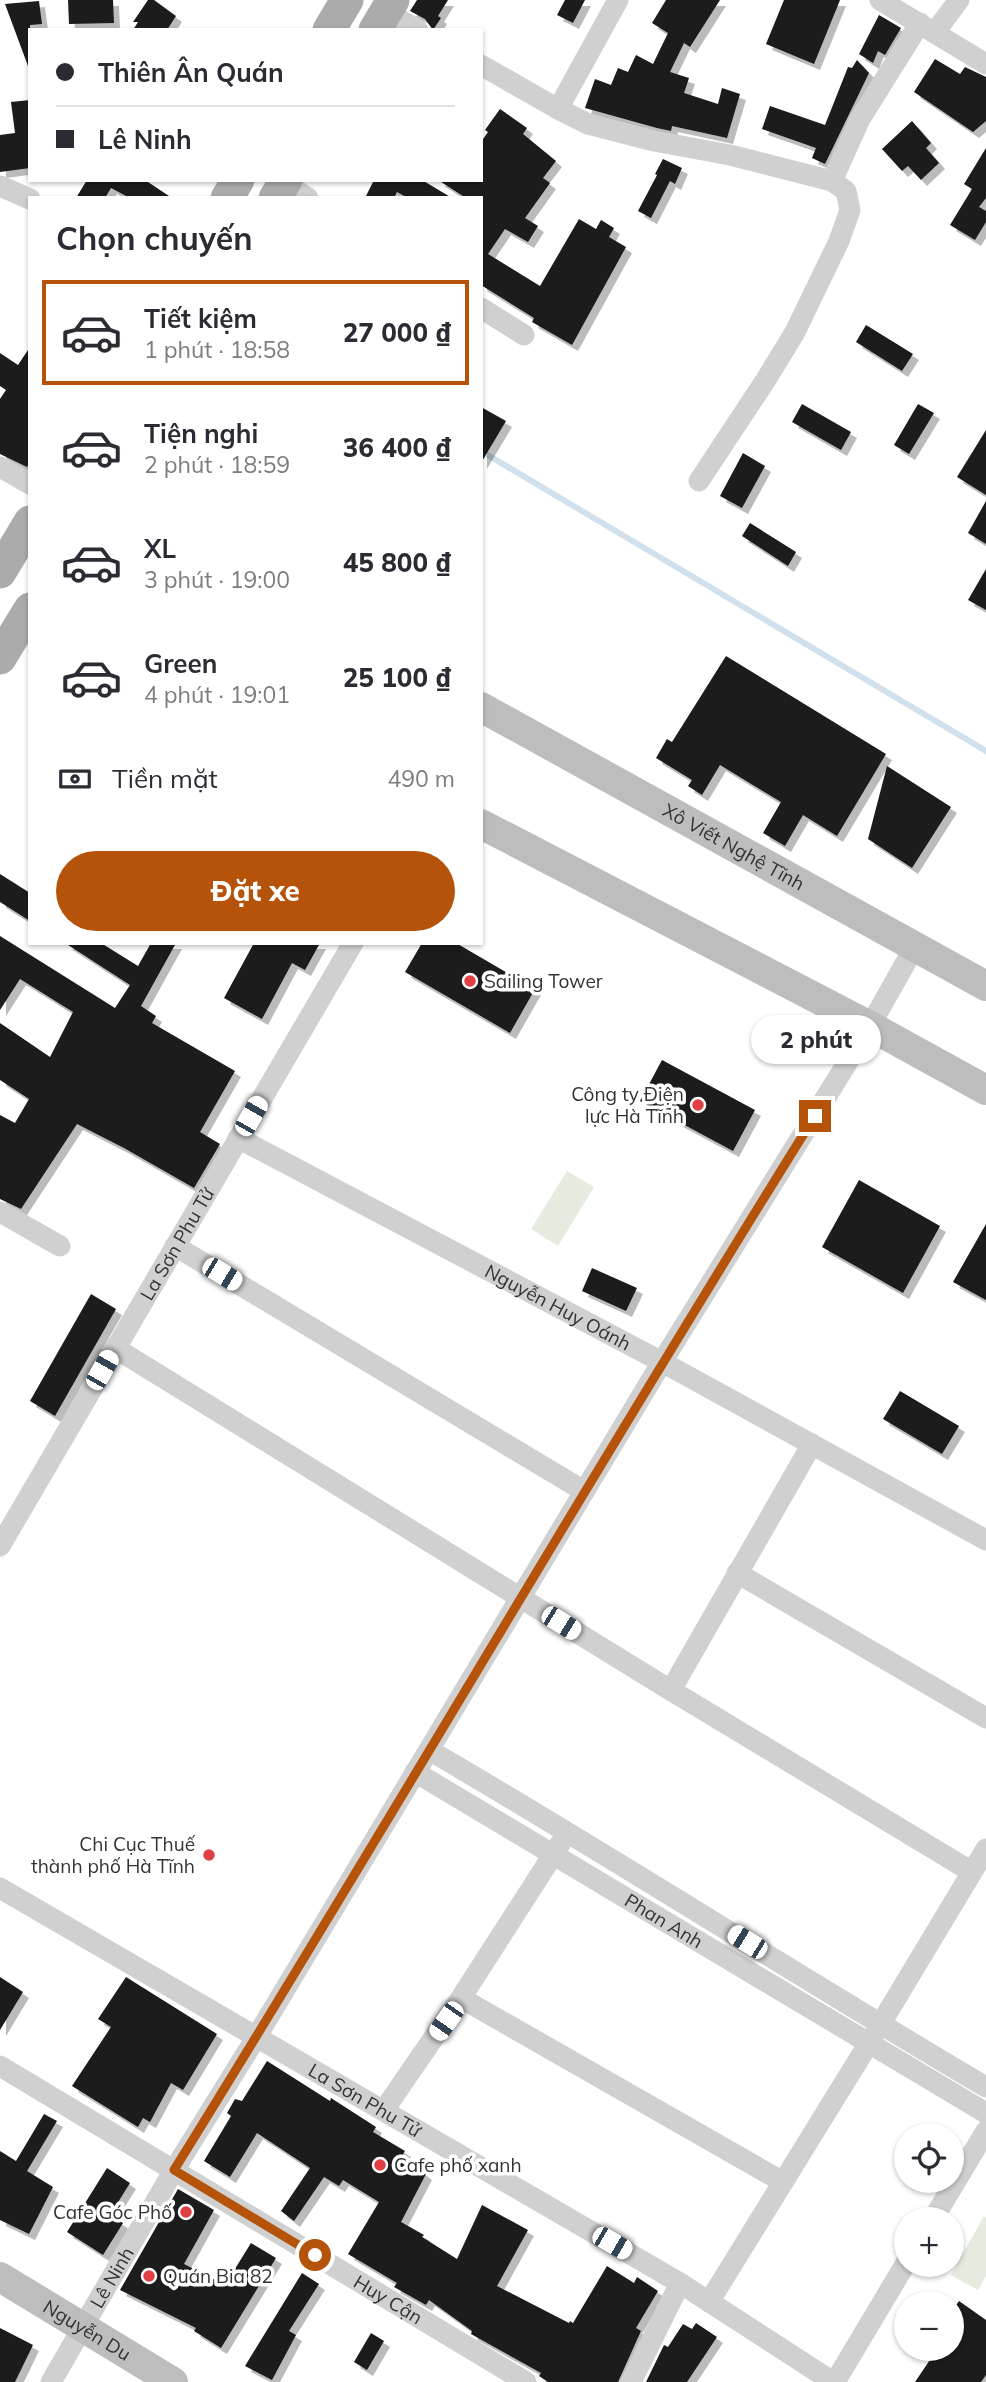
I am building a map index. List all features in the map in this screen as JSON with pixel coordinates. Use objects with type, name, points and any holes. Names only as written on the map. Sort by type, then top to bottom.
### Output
[{"type":"main road","points":[[330,28],[348,0]]},
{"type":"main road","points":[[0,572],[28,525]]},
{"type":"main road","points":[[0,657],[28,612]]},
{"type":"street","points":[[558,108],[618,0]]},
{"type":"street","points":[[880,0],[986,64]]},
{"type":"street","points":[[832,181],[860,119],[928,27],[959,0]]},
{"type":"street","points":[[384,14],[414,28]]},
{"type":"street","points":[[483,66],[588,124],[654,141],[730,155],[832,181],[846,191],[850,210],[839,241],[795,332],[699,481]]},
{"type":"street","points":[[0,186],[28,198]]},
{"type":"street","points":[[483,309],[524,335]]},
{"type":"street","points":[[0,467],[28,483]]},
{"type":"street","name":"Xô Viết Nghệ Tĩnh","points":[[483,708],[986,986]]},
{"type":"street","points":[[483,825],[870,1026],[986,1090]]},
{"type":"street","name":"La Sơn Phu Tử","points":[[0,1546],[352,945]]},
{"type":"street","name":"Lê Ninh","points":[[51,2382],[174,2170],[662,1362],[870,1026],[915,946]]},
{"type":"street","name":"Nguyễn Huy Oánh","points":[[238,1138],[662,1362],[986,1540]]},
{"type":"street","points":[[0,1212],[60,1246]]},
{"type":"street","points":[[175,1246],[584,1491]]},
{"type":"street","points":[[115,1348],[972,1872]]},
{"type":"street","points":[[671,1690],[812,1444]]},
{"type":"street","points":[[737,1573],[986,1718]]},
{"type":"street","name":"Phan Anh","points":[[429,1750],[568,1831],[880,2025],[986,2087]]},
{"type":"street","name":"Phan Anh","points":[[415,1772],[986,2113]]},
{"type":"street","points":[[384,2110],[461,1998],[568,1831]]},
{"type":"street","points":[[709,2302],[986,1849]]},
{"type":"street","name":"La Sơn Phu Tử","points":[[0,1888],[680,2283],[834,2382]]},
{"type":"street","points":[[461,1998],[783,2182]]},
{"type":"street","name":"Huy Cận","points":[[0,2066],[526,2382]]},
{"type":"street","points":[[940,2207],[986,2131]]},
{"type":"street","name":"Nguyễn Du","points":[[0,2277],[173,2382]]},
{"type":"street","points":[[834,2382],[898,2277]]},
{"type":"street","points":[[631,2382],[680,2283]]},
{"type":"shaded area","points":[[567,1171],[594,1187],[558,1246],[531,1229]]},
{"type":"shaded area","points":[[984,2216],[986,2276],[978,2290],[955,2277],[964,2277],[964,2252]]},
{"type":"building","points":[[68,0],[113,0],[114,23],[69,24]]},
{"type":"building","points":[[148,0],[154,0],[176,16],[168,28],[134,28],[138,22],[133,22]]},
{"type":"building","points":[[417,0],[448,0],[434,28],[410,11]]},
{"type":"building","points":[[565,0],[585,0],[573,23],[557,15]]},
{"type":"building","points":[[666,0],[720,0],[690,47],[684,43],[670,72],[689,78],[684,93],[718,104],[722,88],[740,94],[727,138],[672,126],[671,131],[585,108],[595,79],[611,85],[618,68],[628,72],[636,55],[653,64],[668,33],[652,23]]},
{"type":"building","points":[[784,0],[840,0],[814,64],[766,44]]},
{"type":"building","points":[[39,1],[42,24],[30,25],[28,28],[28,66],[5,4]]},
{"type":"building","points":[[879,15],[901,28],[885,55],[878,51],[873,63],[859,54]]},
{"type":"building","points":[[935,59],[960,74],[965,67],[986,77],[986,121],[973,132],[914,92]]},
{"type":"building","points":[[857,60],[869,73],[825,164],[812,158],[816,148],[762,129],[770,106],[825,125],[848,67],[852,68]]},
{"type":"building","points":[[28,100],[28,168],[0,172],[0,135],[15,133],[11,102]]},
{"type":"building","points":[[500,109],[527,128],[523,134],[556,161],[543,178],[550,183],[525,218],[538,226],[528,242],[505,229],[488,254],[540,286],[579,219],[596,229],[601,220],[614,228],[609,237],[626,247],[572,345],[532,322],[534,318],[483,286],[483,196],[463,196],[441,182],[483,182],[483,139],[488,132],[485,130]]},
{"type":"building","points":[[912,121],[931,143],[926,148],[939,163],[921,180],[908,166],[902,171],[882,149]]},
{"type":"building","points":[[986,148],[986,198],[979,207],[986,211],[986,222],[975,240],[950,225],[972,189],[964,184]]},
{"type":"building","points":[[663,159],[682,168],[675,184],[670,181],[651,218],[638,211]]},
{"type":"building","points":[[86,182],[148,182],[169,196],[126,196],[111,188],[106,196],[77,196]]},
{"type":"building","points":[[373,182],[425,182],[449,196],[404,196],[397,192],[395,196],[366,196]]},
{"type":"building","points":[[866,325],[913,354],[902,371],[856,342]]},
{"type":"building","points":[[28,350],[27,467],[0,454],[0,399],[6,390],[0,386],[0,353],[18,365]]},
{"type":"building","points":[[802,404],[851,432],[841,450],[792,422]]},
{"type":"building","points":[[918,404],[934,413],[909,454],[894,445]]},
{"type":"building","points":[[483,408],[506,421],[483,460]]},
{"type":"building","points":[[986,430],[986,495],[957,477]]},
{"type":"building","points":[[743,453],[765,466],[742,508],[720,496]]},
{"type":"building","points":[[986,501],[986,544],[968,533]]},
{"type":"building","points":[[750,523],[796,552],[788,566],[742,536]]},
{"type":"building","points":[[986,569],[986,610],[968,600]]},
{"type":"building","points":[[726,656],[886,754],[837,836],[803,815],[785,846],[763,833],[781,802],[720,765],[702,795],[688,786],[692,780],[656,758],[667,739],[672,742]]},
{"type":"building","points":[[887,766],[951,807],[912,868],[868,839]]},
{"type":"building","points":[[0,874],[28,892],[28,920],[0,902]]},
{"type":"building","points":[[0,936],[115,1008],[130,985],[68,945],[104,945],[138,966],[150,945],[175,945],[141,1006],[156,1016],[152,1023],[235,1071],[200,1132],[220,1144],[194,1188],[77,1124],[21,1209],[0,1199],[0,1115],[15,1123],[29,1099],[0,1080],[0,1023],[50,1057],[73,1012],[20,979],[0,1010]]},
{"type":"building","points":[[253,945],[319,945],[305,970],[292,963],[262,1019],[224,998]]},
{"type":"building","name":"Sailing Tower","points":[[421,945],[459,945],[535,989],[510,1033],[405,972]]},
{"type":"building","name":"Công ty Điện lực Hà Tĩnh","points":[[662,1060],[755,1110],[733,1151],[640,1101]]},
{"type":"building","points":[[859,1180],[940,1226],[903,1293],[822,1247]]},
{"type":"building","points":[[986,1224],[986,1300],[953,1282]]},
{"type":"building","points":[[592,1268],[637,1288],[626,1311],[582,1291]]},
{"type":"building","points":[[91,1294],[116,1309],[55,1416],[30,1401]]},
{"type":"building","points":[[900,1391],[959,1426],[942,1454],[883,1419]]},
{"type":"building","points":[[0,1977],[23,1992],[0,2030]]},
{"type":"building","points":[[126,1977],[217,2034],[183,2090],[171,2083],[150,2122],[143,2118],[138,2127],[72,2086],[111,2027],[98,2019]]},
{"type":"building","points":[[267,2061],[376,2127],[373,2132],[405,2151],[402,2156],[426,2174],[401,2222],[424,2235],[422,2237],[457,2259],[482,2205],[528,2230],[497,2286],[569,2323],[573,2323],[607,2266],[634,2283],[637,2277],[658,2291],[636,2328],[641,2331],[618,2382],[548,2382],[539,2376],[541,2373],[471,2334],[472,2331],[429,2300],[426,2305],[394,2287],[397,2283],[348,2254],[379,2202],[343,2180],[339,2186],[324,2177],[294,2221],[281,2211],[310,2168],[257,2133],[230,2177],[204,2161],[231,2116],[227,2113],[235,2099],[242,2101]]},
{"type":"building","points":[[44,2114],[57,2121],[27,2171],[53,2187],[29,2234],[0,2220],[0,2151],[16,2161]]},
{"type":"building","points":[[107,2168],[130,2183],[110,2215],[123,2223],[103,2255],[67,2232]]},
{"type":"building","points":[[178,2189],[214,2210],[184,2264],[225,2285],[251,2243],[276,2258],[221,2348],[194,2331],[196,2328],[120,2290]]},
{"type":"building","points":[[302,2273],[319,2284],[289,2331],[296,2335],[272,2380],[245,2366]]},
{"type":"building","points":[[964,2305],[986,2320],[986,2375],[981,2382],[915,2382],[929,2361],[964,2361]]},
{"type":"building","points":[[696,2323],[717,2337],[687,2382],[646,2382],[664,2345],[668,2347],[683,2324],[692,2329]]},
{"type":"building","points":[[0,2328],[33,2345],[15,2382],[0,2382]]},
{"type":"building","points":[[371,2333],[384,2341],[367,2370],[354,2362]]},
{"type":"waterway","points":[[483,452],[986,751]]},
{"type":"place","name":"Sailing Tower","points":[[470,981]]},
{"type":"place","name":"Công ty Điện lực Hà Tĩnh","points":[[698,1105]]},
{"type":"place","name":"Chi Cục Thuế thành phố Hà Tĩnh","points":[[209,1855]]},
{"type":"place","name":"Cafe phố xanh","points":[[380,2165]]},
{"type":"place","name":"Cafe Góc Phố","points":[[186,2212]]},
{"type":"place","name":"Quán Bia 82","points":[[149,2276]]},
{"type":"route","points":[[315,2255],[174,2170],[662,1362],[815,1116]]}]
